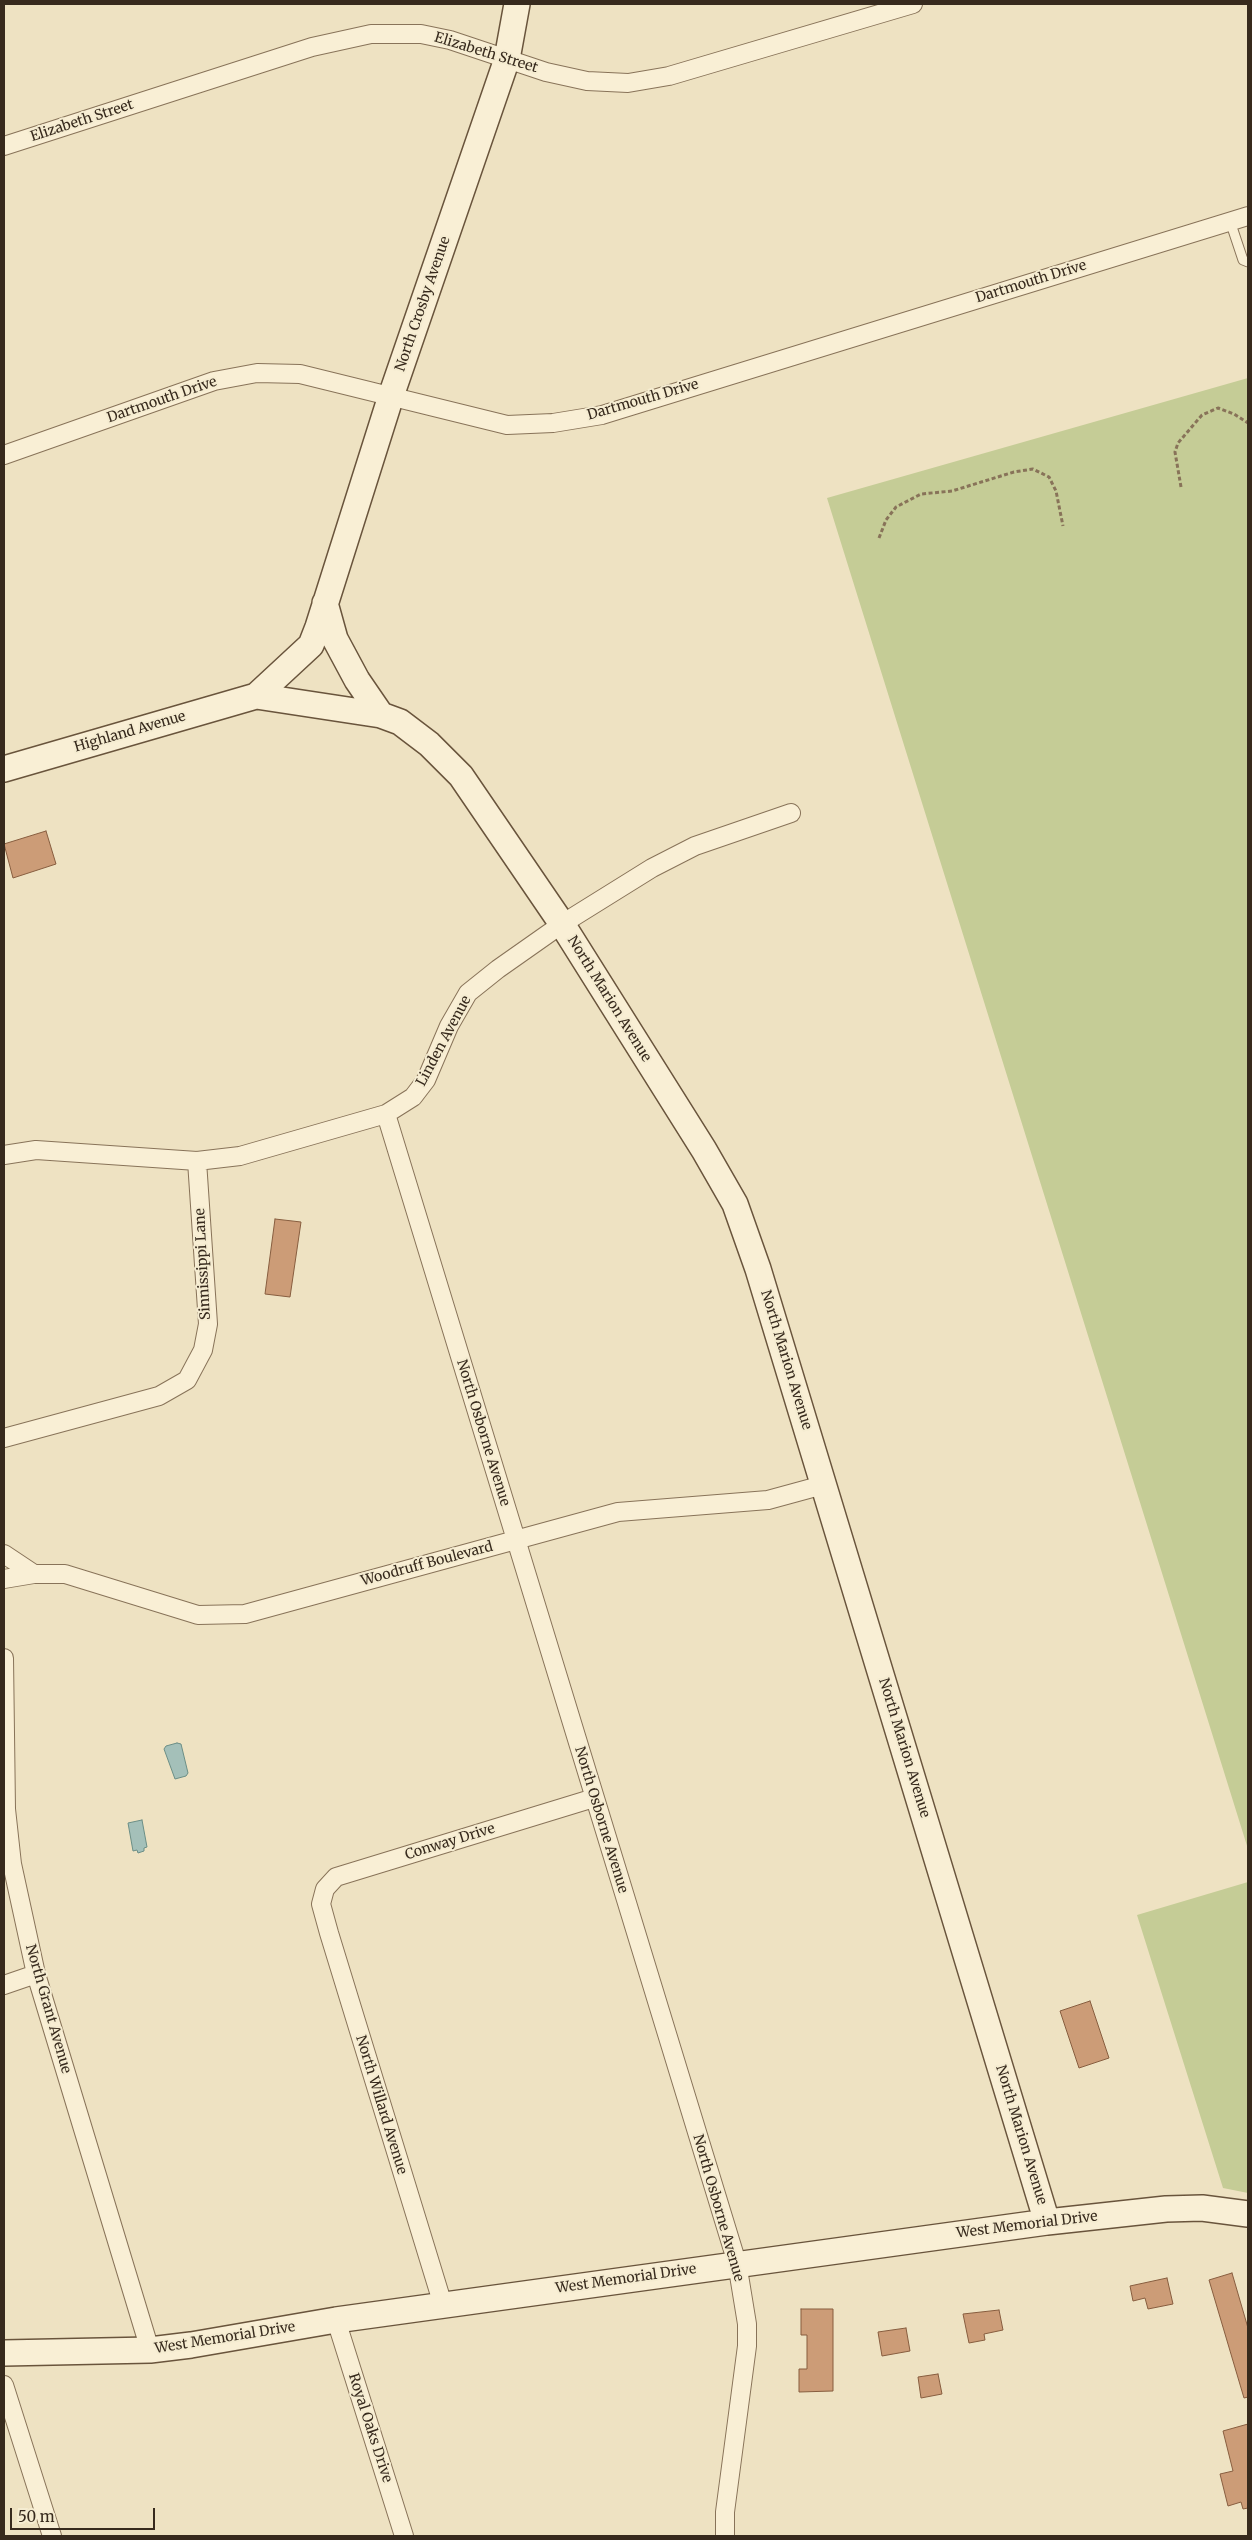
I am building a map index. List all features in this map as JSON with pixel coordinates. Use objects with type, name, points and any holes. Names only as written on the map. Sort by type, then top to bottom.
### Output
[{"type":"street","name":"North Crosby Avenue","points":[[256,696],[311,646],[391,396],[507,59],[517,4]]},
{"type":"street","name":"Elizabeth Street","points":[[4,146],[344,38],[371,34],[421,34],[450,40],[546,72],[587,81],[608,83],[647,81],[913,4]]},
{"type":"street","name":"Dartmouth Drive","points":[[4,455],[214,381],[257,374],[300,374],[507,425],[552,423],[602,415],[1248,216]]},
{"type":"street","points":[[325,604],[335,639],[357,680],[381,715]]},
{"type":"street","name":"North Marion Avenue","points":[[256,696],[381,715],[400,722],[429,744],[461,776],[562,924],[704,1150],[734,1204],[758,1269],[1046,2222]]},
{"type":"street","name":"Highland Avenue","points":[[4,769],[256,696]]},
{"type":"street","name":"Linden Avenue","points":[[4,1155],[36,1150],[197,1161],[240,1156],[386,1114],[413,1097],[426,1080],[449,1026],[468,993],[562,924],[652,868],[694,846],[791,813]]},
{"type":"street","name":"North Osborne Avenue","points":[[386,1114],[737,2263],[747,2324],[747,2346],[725,2512],[725,2536]]},
{"type":"street","name":"Sinnissippi Lane","points":[[4,1438],[159,1396],[187,1380],[203,1350],[208,1324],[197,1161]]},
{"type":"street","name":"Woodruff Boulevard","points":[[4,1579],[34,1574],[65,1574],[198,1615],[245,1614],[618,1512],[768,1500],[823,1485]]},
{"type":"street","points":[[4,1554],[34,1574]]},
{"type":"street","name":"North Grant Avenue","points":[[4,1658],[8,1827],[12,1864],[36,1974],[150,2350]]},
{"type":"street","name":"Conway Drive","points":[[321,1904],[325,1889],[336,1877],[594,1798]]},
{"type":"street","name":"North Willard Avenue","points":[[321,1904],[443,2305]]},
{"type":"street","points":[[4,1984],[36,1974]]},
{"type":"street","name":"West Memorial Drive","points":[[4,2354],[150,2350],[336,2320],[737,2263],[1046,2222],[1166,2209],[1202,2208],[1248,2214]]},
{"type":"street","name":"Royal Oaks Drive","points":[[336,2320],[404,2536]]},
{"type":"street","points":[[4,2385],[52,2536]]},
{"type":"lane","points":[[1230,221],[1243,260],[1248,262]]},
{"type":"path","points":[[1181,487],[1175,452],[1178,443],[1187,430],[1202,415],[1218,408],[1234,414],[1248,424]]},
{"type":"path","points":[[878,538],[886,520],[896,507],[921,494],[952,491],[1033,468],[1049,477],[1056,491],[1063,526]]},
{"type":"green space","points":[[1248,378],[1248,1849],[827,498]]},
{"type":"green space","points":[[1248,1882],[1248,2193],[1223,2188],[1137,1915]]},
{"type":"water","points":[[177,1743],[181,1744],[188,1773],[186,1776],[175,1779],[164,1749],[166,1746]]},
{"type":"water","points":[[142,1820],[147,1847],[144,1848],[144,1851],[138,1853],[137,1850],[133,1851],[128,1823]]},
{"type":"building","points":[[46,831],[56,864],[13,878],[4,844]]},
{"type":"building","points":[[275,1219],[301,1222],[290,1297],[265,1294]]},
{"type":"building","points":[[1090,2001],[1109,2058],[1079,2068],[1060,2011]]},
{"type":"building","points":[[1232,2273],[1248,2328],[1248,2397],[1244,2398],[1209,2280]]},
{"type":"building","points":[[1167,2278],[1173,2304],[1148,2309],[1145,2298],[1133,2301],[1130,2286]]},
{"type":"building","points":[[801,2309],[833,2309],[833,2391],[799,2392],[799,2369],[807,2369],[807,2335],[801,2335]]},
{"type":"building","points":[[999,2310],[1003,2330],[984,2334],[985,2340],[969,2343],[963,2314]]},
{"type":"building","points":[[906,2328],[910,2351],[882,2356],[878,2332]]},
{"type":"building","points":[[938,2374],[942,2394],[921,2398],[918,2377]]},
{"type":"building","points":[[1248,2424],[1248,2508],[1243,2509],[1241,2502],[1228,2506],[1220,2474],[1233,2471],[1223,2431]]}]
